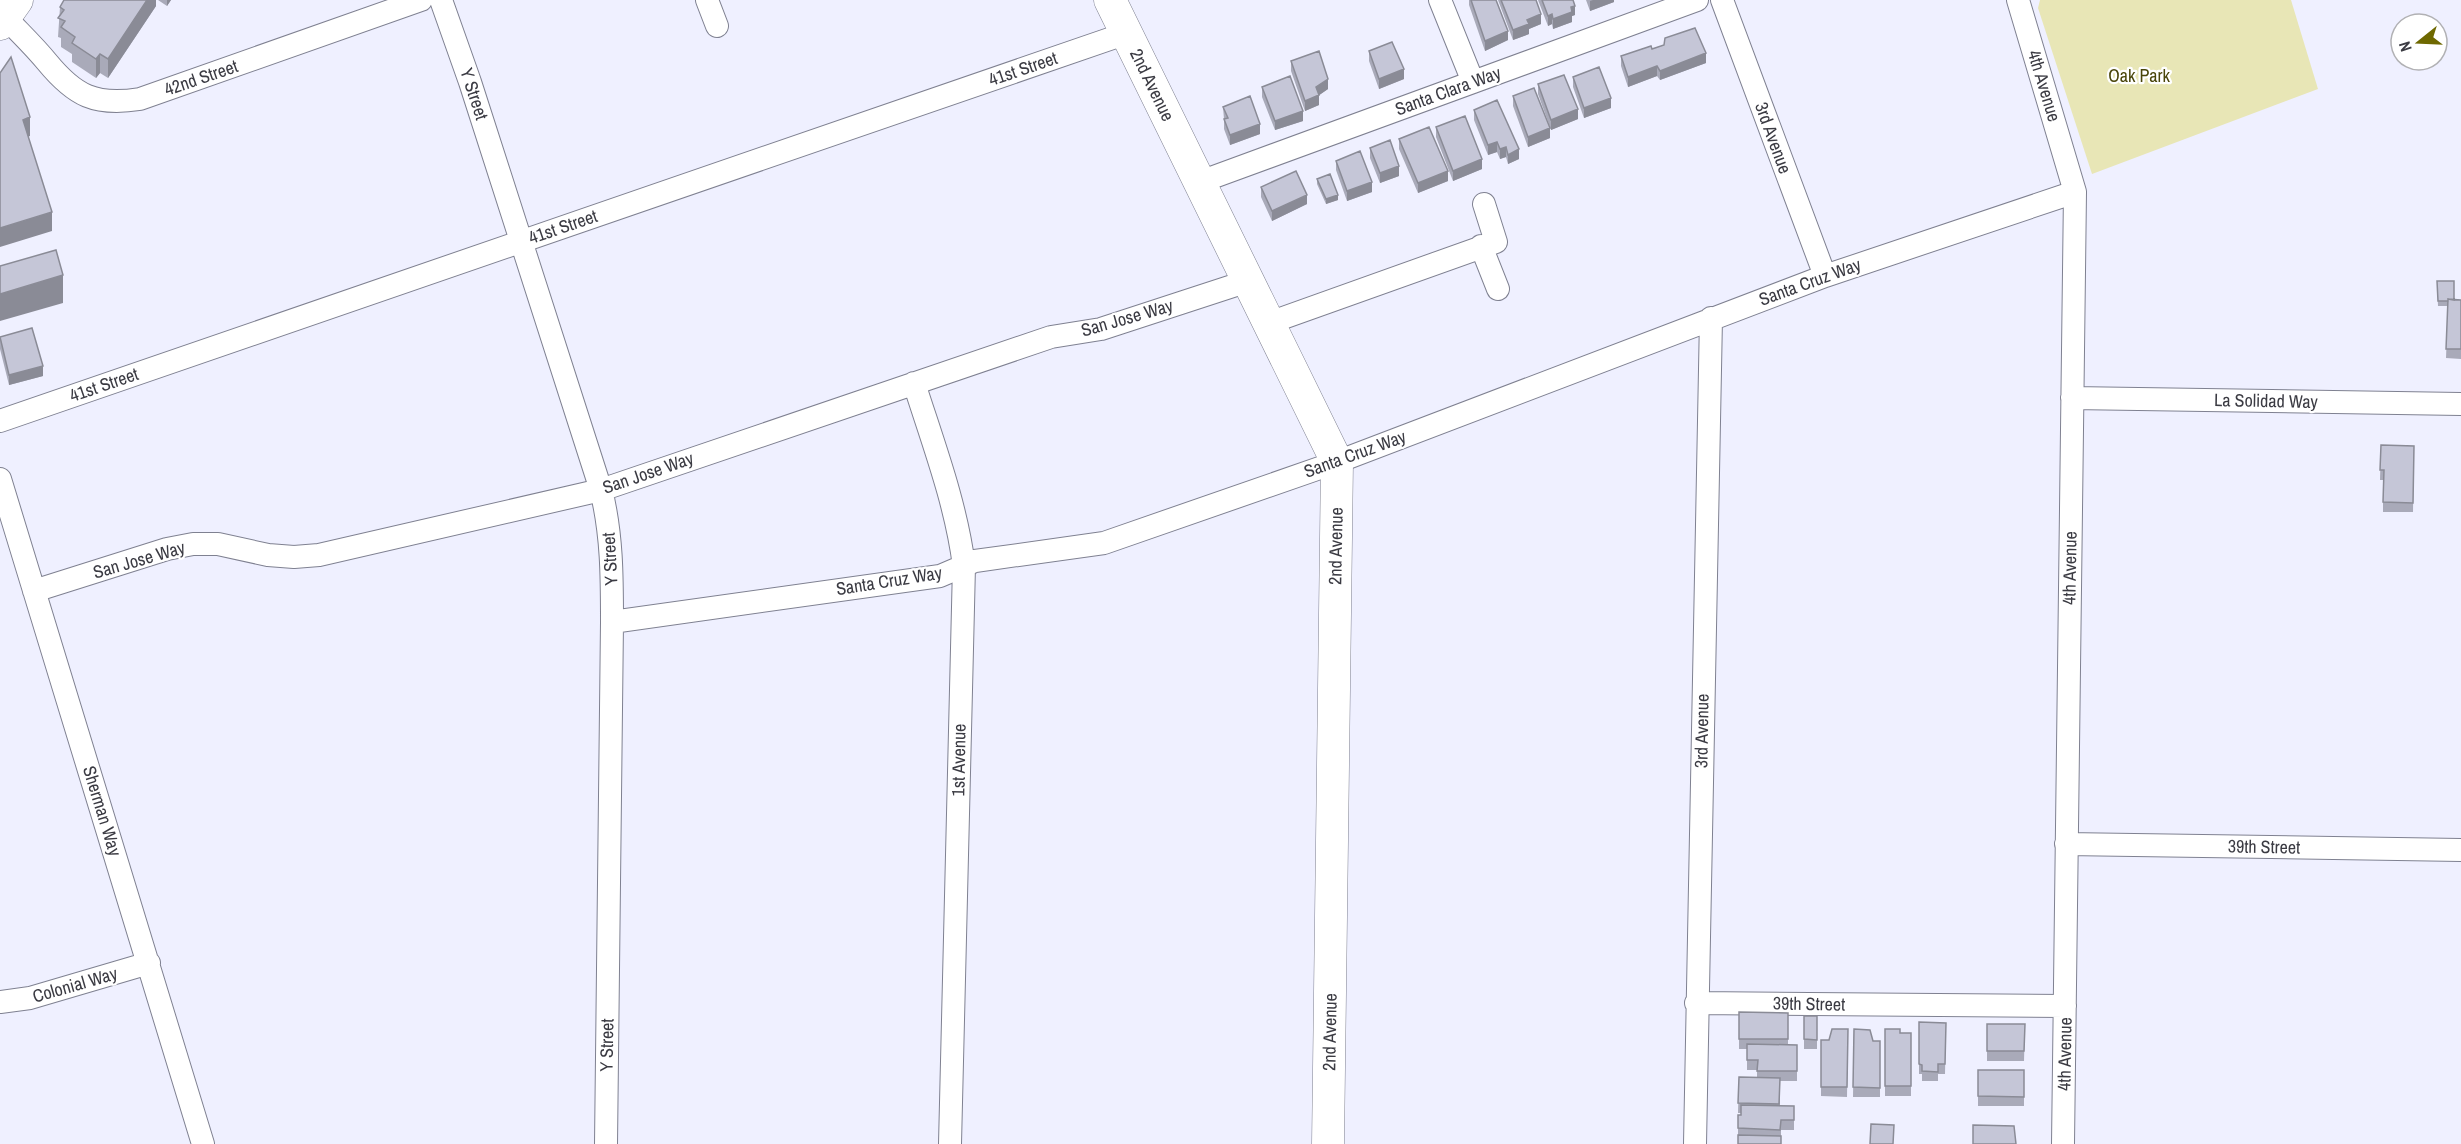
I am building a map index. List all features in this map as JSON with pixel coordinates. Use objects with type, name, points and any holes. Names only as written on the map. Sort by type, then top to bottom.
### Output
[{"type":"street","name":"42nd Street","points":[[7,14],[68,85],[97,99],[119,102],[140,99],[421,0]]},
{"type":"street","name":"Y Street","points":[[441,0],[522,241],[601,490],[608,520],[612,554],[612,622],[606,1144]]},
{"type":"street","points":[[707,0],[717,26]]},
{"type":"street","name":"2nd Avenue","points":[[1110,0],[1337,462],[1328,1144]]},
{"type":"street","points":[[1440,0],[1473,82]]},
{"type":"street","name":"Santa Clara Way","points":[[1200,182],[1697,0]]},
{"type":"street","name":"3rd Avenue","points":[[1722,0],[1825,276]]},
{"type":"street","name":"4th Avenue","points":[[2018,0],[2075,192],[2063,1144]]},
{"type":"street","name":"41st Street","points":[[0,421],[1127,33]]},
{"type":"street","name":"Santa Cruz Way","points":[[612,622],[940,576],[975,561],[1104,543],[1337,462],[1825,276],[2075,192]]},
{"type":"street","points":[[1269,323],[1496,242],[1484,204]]},
{"type":"street","points":[[1481,246],[1498,290]]},
{"type":"street","name":"San Jose Way","points":[[34,591],[167,549],[218,544],[267,555],[294,557],[319,555],[601,490],[1051,337],[1101,329],[1248,281]]},
{"type":"street","name":"3rd Avenue","points":[[1695,1144],[1711,318]]},
{"type":"street","name":"1st Avenue","points":[[914,383],[954,508],[960,531],[964,566],[950,1144]]},
{"type":"street","name":"La Solidad Way","points":[[2072,398],[2461,404]]},
{"type":"street","name":"Sherman Way","points":[[0,479],[203,1144]]},
{"type":"street","name":"39th Street","points":[[2066,844],[2461,850]]},
{"type":"street","name":"Colonial Way","points":[[0,1002],[30,998],[149,963]]},
{"type":"street","name":"39th Street","points":[[1696,1003],[2065,1006]]},
{"type":"green space","name":"Oak Park","points":[[2040,0],[2291,0],[2318,89],[2092,174],[2038,8]]},
{"type":"building","points":[[64,0],[147,0],[108,59],[100,54],[96,59],[72,43],[75,37],[61,27],[65,21],[58,18],[64,10],[60,7]]},
{"type":"building","points":[[1471,0],[1496,0],[1508,31],[1485,41]]},
{"type":"building","points":[[1501,0],[1536,0],[1541,14],[1527,20],[1529,24],[1513,30]]},
{"type":"building","points":[[1542,0],[1573,0],[1575,6],[1571,7],[1572,12],[1553,19],[1552,14],[1548,16]]},
{"type":"building","points":[[1695,28],[1706,53],[1660,71],[1657,66],[1628,77],[1621,56],[1651,46],[1652,49],[1664,45],[1665,38]]},
{"type":"building","points":[[1392,42],[1404,69],[1379,79],[1369,51]]},
{"type":"building","points":[[1319,51],[1328,79],[1316,87],[1319,95],[1305,101],[1291,61]]},
{"type":"building","points":[[11,57],[30,117],[23,120],[52,212],[0,228],[0,73]]},
{"type":"building","points":[[1599,67],[1611,98],[1584,108],[1573,77]]},
{"type":"building","points":[[1564,75],[1578,109],[1551,120],[1538,84]]},
{"type":"building","points":[[1290,76],[1303,111],[1275,121],[1262,87]]},
{"type":"building","points":[[1534,88],[1550,128],[1528,137],[1513,96]]},
{"type":"building","points":[[1250,96],[1260,124],[1230,135],[1224,119],[1228,118],[1223,107]]},
{"type":"building","points":[[1497,100],[1519,149],[1508,155],[1506,147],[1500,149],[1497,142],[1488,145],[1474,110]]},
{"type":"building","points":[[1465,116],[1482,159],[1453,171],[1436,127]]},
{"type":"building","points":[[1429,127],[1448,171],[1418,183],[1399,139]]},
{"type":"building","points":[[1390,140],[1399,166],[1380,173],[1370,148]]},
{"type":"building","points":[[1360,151],[1372,182],[1347,191],[1336,161]]},
{"type":"building","points":[[1296,171],[1307,195],[1272,211],[1261,187]]},
{"type":"building","points":[[1330,174],[1338,195],[1326,199],[1317,179]]},
{"type":"building","points":[[56,250],[63,275],[0,294],[0,266]]},
{"type":"building","points":[[2437,281],[2454,281],[2454,300],[2438,301]]},
{"type":"building","points":[[2448,299],[2461,300],[2461,349],[2446,349]]},
{"type":"building","points":[[32,328],[43,366],[9,375],[0,337]]},
{"type":"building","points":[[2381,445],[2414,446],[2413,503],[2383,502],[2384,470],[2380,470]]},
{"type":"building","points":[[1739,1012],[1788,1013],[1788,1039],[1739,1039]]},
{"type":"building","points":[[1804,1016],[1817,1016],[1817,1040],[1804,1039]]},
{"type":"building","points":[[1919,1022],[1946,1023],[1945,1064],[1938,1064],[1938,1072],[1922,1071],[1922,1065],[1919,1064]]},
{"type":"building","points":[[1987,1024],[2025,1024],[2024,1051],[1987,1051]]},
{"type":"building","points":[[1832,1029],[1848,1029],[1847,1087],[1821,1087],[1821,1040],[1829,1040]]},
{"type":"building","points":[[1854,1029],[1870,1030],[1873,1041],[1880,1041],[1880,1088],[1853,1087]]},
{"type":"building","points":[[1885,1029],[1900,1029],[1900,1033],[1911,1033],[1911,1086],[1885,1086]]},
{"type":"building","points":[[1747,1044],[1797,1045],[1797,1071],[1757,1071],[1758,1060],[1747,1060]]},
{"type":"building","points":[[1978,1070],[2024,1070],[2024,1097],[1978,1096]]},
{"type":"building","points":[[1739,1077],[1780,1078],[1779,1104],[1738,1103]]},
{"type":"building","points":[[1741,1105],[1794,1106],[1794,1120],[1781,1120],[1780,1130],[1738,1128]]},
{"type":"building","points":[[1871,1124],[1894,1125],[1893,1144],[1870,1144]]},
{"type":"building","points":[[1973,1125],[2014,1126],[2016,1144],[1973,1144]]},
{"type":"building","points":[[1738,1135],[1781,1136],[1781,1144],[1738,1144]]}]
